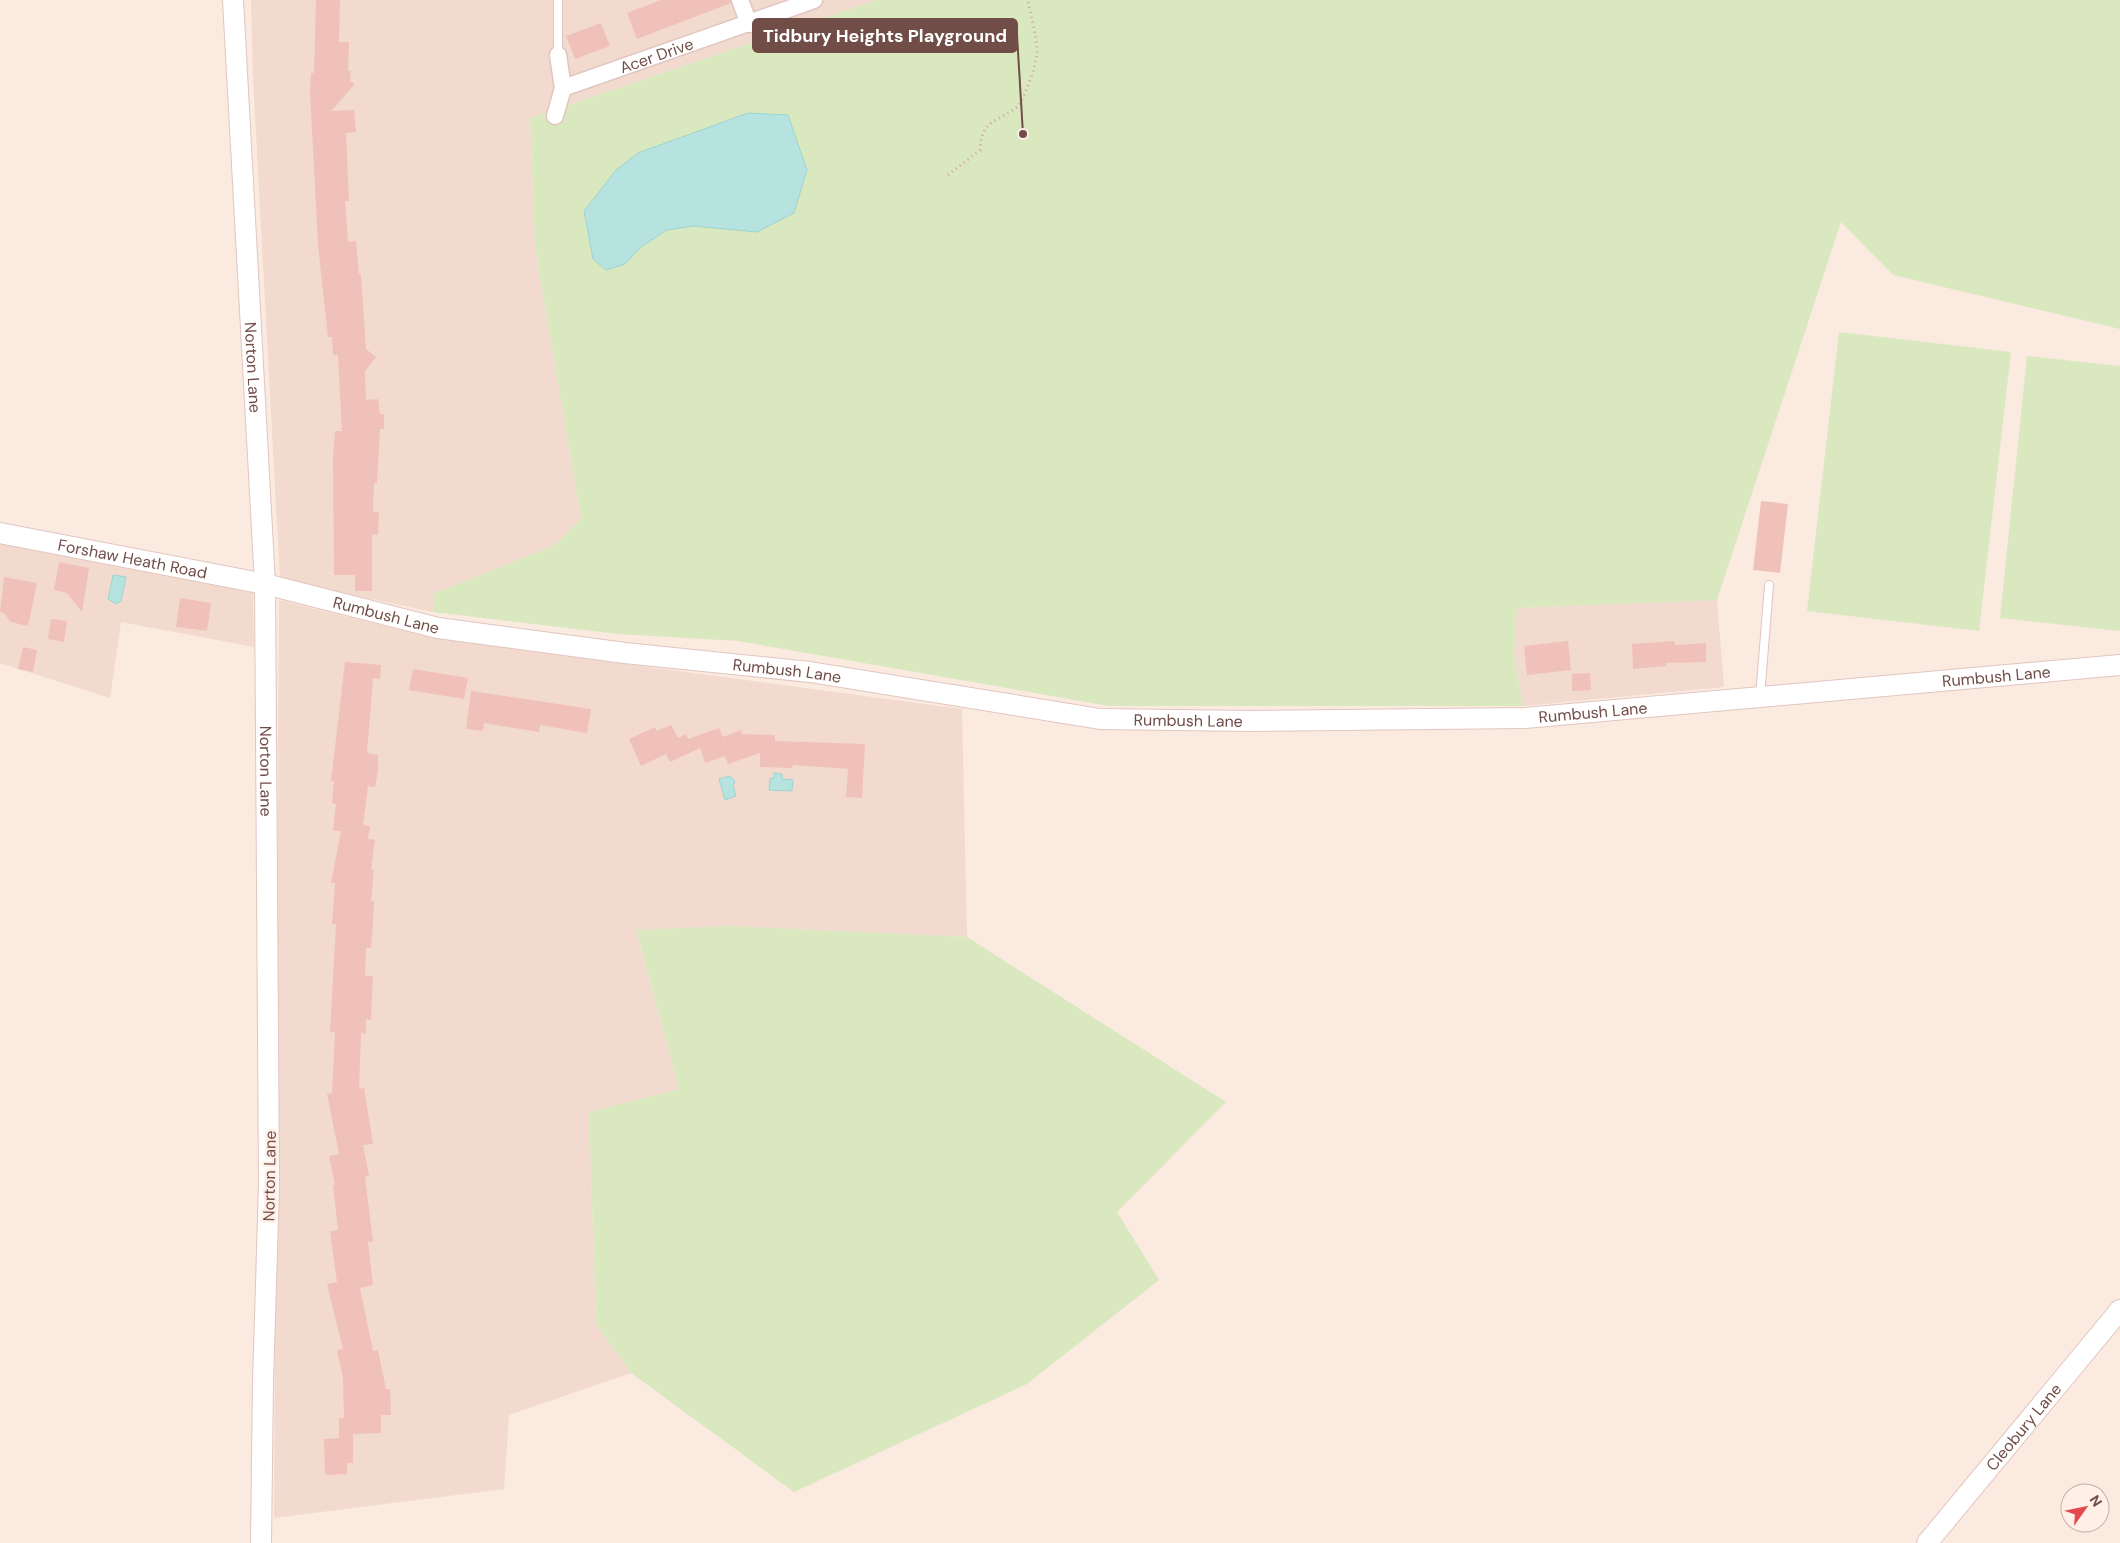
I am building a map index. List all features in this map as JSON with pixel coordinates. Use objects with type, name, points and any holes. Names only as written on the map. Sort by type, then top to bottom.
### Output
[{"type":"street","name":"Norton Lane","points":[[233,0],[265,584],[270,1157],[262,1382],[261,1543]]},
{"type":"street","points":[[740,0],[749,24]]},
{"type":"street","name":"Acer Drive","points":[[563,88],[814,0]]},
{"type":"street","points":[[555,116],[563,88],[558,55]]},
{"type":"street","name":"Forshaw Heath Road","points":[[0,533],[265,584]]},
{"type":"street","name":"Rumbush Lane","points":[[265,584],[438,628],[625,653],[810,672],[1100,719],[1261,721],[1525,718],[2120,665]]},
{"type":"street","name":"Cleobury Lane","points":[[1927,1543],[2120,1310]]},
{"type":"lane","points":[[558,0],[558,55]]},
{"type":"lane","points":[[1760,697],[1769,585]]},
{"type":"path","points":[[948,175],[980,150],[980,137],[994,118],[1018,106],[1027,87],[1038,53],[1028,0]]},
{"type":"shaded area","points":[[251,0],[877,0],[530,118],[535,247],[581,519],[555,545],[434,594],[433,612],[280,580],[253,79]]},
{"type":"shaded area","points":[[0,542],[135,567],[253,593],[254,647],[121,622],[110,698],[0,663]]},
{"type":"shaded area","points":[[279,600],[433,638],[962,709],[967,937],[732,926],[636,931],[679,1089],[589,1113],[596,1324],[631,1373],[509,1415],[504,1489],[274,1518]]},
{"type":"shaded area","points":[[1717,600],[1724,687],[1523,706],[1514,655],[1516,608]]},
{"type":"green space","points":[[877,0],[2120,0],[2120,329],[1893,275],[1841,222],[1717,600],[1517,608],[1514,655],[1523,706],[1109,706],[738,641],[618,634],[433,612],[433,594],[555,545],[581,519],[535,247],[530,118]]},
{"type":"green space","points":[[1839,332],[2011,352],[1979,631],[1807,611]]},
{"type":"green space","points":[[2027,356],[2120,366],[2120,631],[2000,618]]},
{"type":"green space","points":[[732,926],[967,937],[1226,1102],[1117,1212],[1159,1280],[1027,1384],[794,1492],[631,1373],[596,1324],[589,1112],[679,1089],[636,930]]},
{"type":"water","points":[[748,113],[788,115],[807,170],[794,213],[757,232],[694,226],[667,230],[641,247],[625,264],[606,270],[593,259],[584,211],[616,170],[638,153]]},
{"type":"water","points":[[113,575],[126,577],[121,601],[116,604],[108,599]]},
{"type":"water","points":[[774,773],[782,774],[782,779],[793,780],[792,791],[769,790],[770,778],[774,778]]},
{"type":"water","points":[[730,776],[735,781],[733,785],[736,796],[725,800],[719,779]]},
{"type":"building","points":[[316,0],[340,0],[339,42],[349,42],[348,71],[351,71],[350,81],[355,84],[331,111],[354,110],[356,132],[346,133],[349,201],[345,201],[348,242],[356,241],[359,274],[361,274],[366,349],[376,357],[365,371],[366,400],[378,399],[380,414],[384,414],[384,429],[380,429],[377,483],[374,483],[373,512],[379,512],[378,535],[372,534],[372,591],[355,591],[355,575],[334,575],[333,458],[335,431],[342,431],[338,355],[333,355],[332,337],[328,337],[318,245],[310,92],[311,73],[314,73]]},
{"type":"building","points":[[661,0],[730,0],[731,3],[637,39],[627,13]]},
{"type":"building","points":[[601,23],[610,46],[575,59],[566,36]]},
{"type":"building","points":[[1761,501],[1788,504],[1780,573],[1753,570]]},
{"type":"building","points":[[59,562],[89,568],[82,612],[67,593],[54,590]]},
{"type":"building","points":[[4,577],[37,583],[28,626],[11,622],[4,613],[0,612]]},
{"type":"building","points":[[180,598],[211,603],[207,631],[176,627]]},
{"type":"building","points":[[51,619],[67,621],[64,642],[48,639]]},
{"type":"building","points":[[1568,641],[1571,670],[1527,675],[1524,646]]},
{"type":"building","points":[[1674,641],[1675,645],[1706,643],[1706,662],[1666,663],[1666,666],[1633,669],[1632,644]]},
{"type":"building","points":[[23,647],[37,650],[33,672],[18,669]]},
{"type":"building","points":[[345,662],[381,665],[380,679],[373,678],[367,753],[378,755],[378,771],[375,787],[368,786],[363,825],[370,826],[368,839],[375,840],[371,870],[374,870],[371,901],[374,901],[373,924],[371,948],[366,948],[365,976],[373,976],[371,1020],[366,1019],[366,1034],[361,1033],[359,1089],[364,1088],[373,1144],[363,1145],[369,1176],[365,1176],[373,1242],[368,1242],[373,1285],[360,1288],[373,1351],[378,1350],[386,1389],[390,1389],[391,1415],[381,1415],[381,1433],[353,1434],[353,1463],[347,1463],[347,1474],[325,1475],[324,1439],[339,1438],[339,1418],[344,1418],[343,1378],[337,1350],[343,1349],[327,1284],[337,1282],[330,1231],[338,1230],[333,1185],[335,1185],[329,1156],[339,1154],[327,1094],[332,1093],[335,1032],[330,1032],[336,924],[332,924],[335,883],[331,883],[341,831],[333,830],[336,804],[332,803],[334,781],[331,781]]},
{"type":"building","points":[[413,669],[468,678],[464,699],[409,690]]},
{"type":"building","points":[[1590,673],[1591,690],[1572,691],[1572,674]]},
{"type":"building","points":[[471,691],[591,709],[587,733],[540,725],[539,732],[484,723],[483,731],[466,729]]},
{"type":"building","points":[[671,725],[678,738],[686,734],[688,739],[719,728],[723,737],[741,730],[742,734],[775,735],[775,741],[865,744],[862,798],[846,797],[848,769],[793,765],[792,768],[760,767],[760,753],[728,764],[725,756],[705,763],[700,748],[670,762],[666,754],[641,766],[629,739],[655,727],[657,731]]},
{"type":"place","name":"Tidbury Heights Playground","points":[[1023,134]]}]
